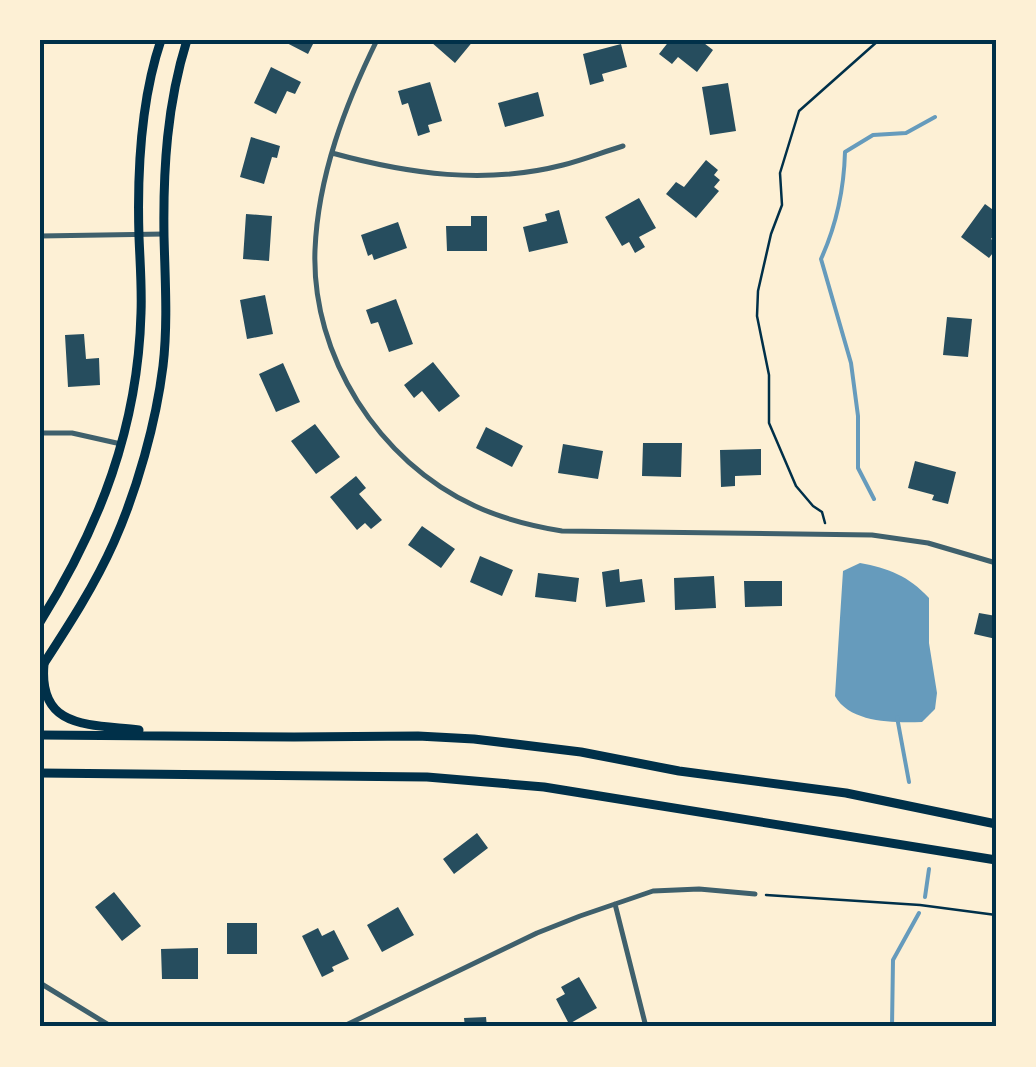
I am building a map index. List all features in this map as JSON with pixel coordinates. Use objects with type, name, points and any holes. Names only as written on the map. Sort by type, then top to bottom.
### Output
[{"type":"main road","points":[[40,622],[93,527],[121,444],[138,358],[142,135],[162,40]]},
{"type":"main road","points":[[176,734],[68,720],[55,712],[46,699],[42,667],[114,542],[136,481],[154,412],[163,366],[166,312],[166,137],[187,40]]},
{"type":"main road","points":[[40,734],[418,736],[506,742],[679,771],[846,793],[996,824]]},
{"type":"main road","points":[[40,774],[481,780],[996,860]]},
{"type":"street","points":[[377,40],[346,110],[324,184],[315,252],[317,287],[337,362],[360,405],[388,442],[425,476],[501,517],[562,531],[872,535],[928,543],[996,563]]},
{"type":"street","points":[[332,153],[419,173],[481,176],[550,168],[623,146]]},
{"type":"street","points":[[40,236],[164,234]]},
{"type":"street","points":[[40,433],[72,433],[121,444]]},
{"type":"street","points":[[342,1027],[537,933],[615,904],[666,889],[755,894]]},
{"type":"street","points":[[615,904],[646,1027]]},
{"type":"street","points":[[40,982],[112,1027]]},
{"type":"path","points":[[826,533],[824,517],[796,486],[769,423],[769,376],[756,316],[758,291],[782,205],[780,173],[799,112],[878,40]]},
{"type":"path","points":[[755,894],[920,905],[996,915]]},
{"type":"water","points":[[860,563],[898,574],[929,598],[929,643],[937,693],[935,709],[922,722],[862,716],[851,712],[835,696],[843,571]]},
{"type":"building","points":[[281,40],[315,40],[308,54]]},
{"type":"building","points":[[433,40],[474,40],[455,63]]},
{"type":"building","points":[[670,40],[700,40],[713,50],[697,72],[678,57],[672,64],[659,54]]},
{"type":"building","points":[[621,44],[627,67],[602,74],[604,81],[590,85],[583,54]]},
{"type":"building","points":[[271,67],[301,82],[295,94],[287,91],[276,114],[254,103]]},
{"type":"building","points":[[430,82],[442,121],[428,125],[430,132],[418,136],[408,103],[402,105],[398,91]]},
{"type":"building","points":[[728,83],[736,131],[710,135],[702,87]]},
{"type":"building","points":[[538,92],[544,116],[505,127],[498,103]]},
{"type":"building","points":[[251,137],[280,146],[277,158],[272,157],[264,184],[240,177]]},
{"type":"building","points":[[706,160],[718,170],[714,175],[720,180],[714,187],[719,191],[696,218],[666,194],[676,182],[684,187]]},
{"type":"building","points":[[639,198],[656,228],[639,237],[645,247],[635,253],[629,242],[622,246],[605,217]]},
{"type":"building","points":[[985,204],[996,212],[996,233],[991,239],[996,242],[996,249],[989,258],[961,237]]},
{"type":"building","points":[[559,210],[568,243],[529,252],[523,227],[547,221],[545,214]]},
{"type":"building","points":[[246,214],[272,216],[269,261],[243,259]]},
{"type":"building","points":[[471,216],[487,216],[487,251],[447,251],[446,226],[471,226]]},
{"type":"building","points":[[398,222],[407,248],[374,260],[372,254],[368,256],[361,235]]},
{"type":"building","points":[[265,295],[273,334],[247,339],[240,300]]},
{"type":"building","points":[[396,299],[413,344],[389,352],[378,322],[371,324],[366,310]]},
{"type":"building","points":[[947,317],[972,319],[968,357],[943,355]]},
{"type":"building","points":[[84,334],[86,359],[99,358],[100,385],[68,387],[65,335]]},
{"type":"building","points":[[433,362],[460,396],[439,412],[422,391],[414,398],[404,385]]},
{"type":"building","points":[[283,363],[300,402],[276,412],[259,374]]},
{"type":"building","points":[[315,424],[340,457],[316,474],[291,441]]},
{"type":"building","points":[[486,427],[523,446],[512,467],[476,448]]},
{"type":"building","points":[[643,443],[682,443],[681,477],[642,476]]},
{"type":"building","points":[[563,444],[603,451],[598,479],[558,473]]},
{"type":"building","points":[[761,449],[761,475],[735,476],[735,486],[721,487],[720,450]]},
{"type":"building","points":[[915,461],[956,472],[948,504],[932,500],[934,495],[908,488]]},
{"type":"building","points":[[356,476],[366,488],[359,494],[382,520],[371,529],[365,523],[357,530],[330,497]]},
{"type":"building","points":[[422,526],[455,549],[441,568],[408,545]]},
{"type":"building","points":[[480,556],[513,570],[502,596],[470,582]]},
{"type":"building","points":[[619,569],[620,582],[642,579],[645,602],[606,607],[602,572]]},
{"type":"building","points":[[538,573],[579,578],[576,602],[535,597]]},
{"type":"building","points":[[714,576],[716,608],[675,610],[674,578]]},
{"type":"building","points":[[744,581],[782,581],[782,606],[745,607]]},
{"type":"building","points":[[979,613],[996,616],[996,639],[974,634]]},
{"type":"building","points":[[477,833],[488,848],[454,874],[443,859]]},
{"type":"building","points":[[114,892],[141,926],[122,941],[95,907]]},
{"type":"building","points":[[398,907],[414,935],[382,952],[367,925]]},
{"type":"building","points":[[227,923],[257,923],[257,954],[227,954]]},
{"type":"building","points":[[318,928],[322,936],[334,930],[349,959],[322,977],[302,936]]},
{"type":"building","points":[[198,948],[198,979],[162,979],[161,949]]},
{"type":"building","points":[[579,977],[597,1008],[569,1024],[556,999],[565,994],[561,987]]},
{"type":"building","points":[[486,1017],[487,1027],[465,1027],[464,1018]]},
{"type":"waterway","points":[[874,499],[858,468],[858,416],[851,363],[821,259],[838,207],[845,152],[873,135],[906,133],[935,117]]},
{"type":"waterway","points":[[897,717],[909,782]]},
{"type":"waterway","points":[[925,897],[929,869]]},
{"type":"waterway","points":[[892,1027],[893,960],[919,913]]}]
